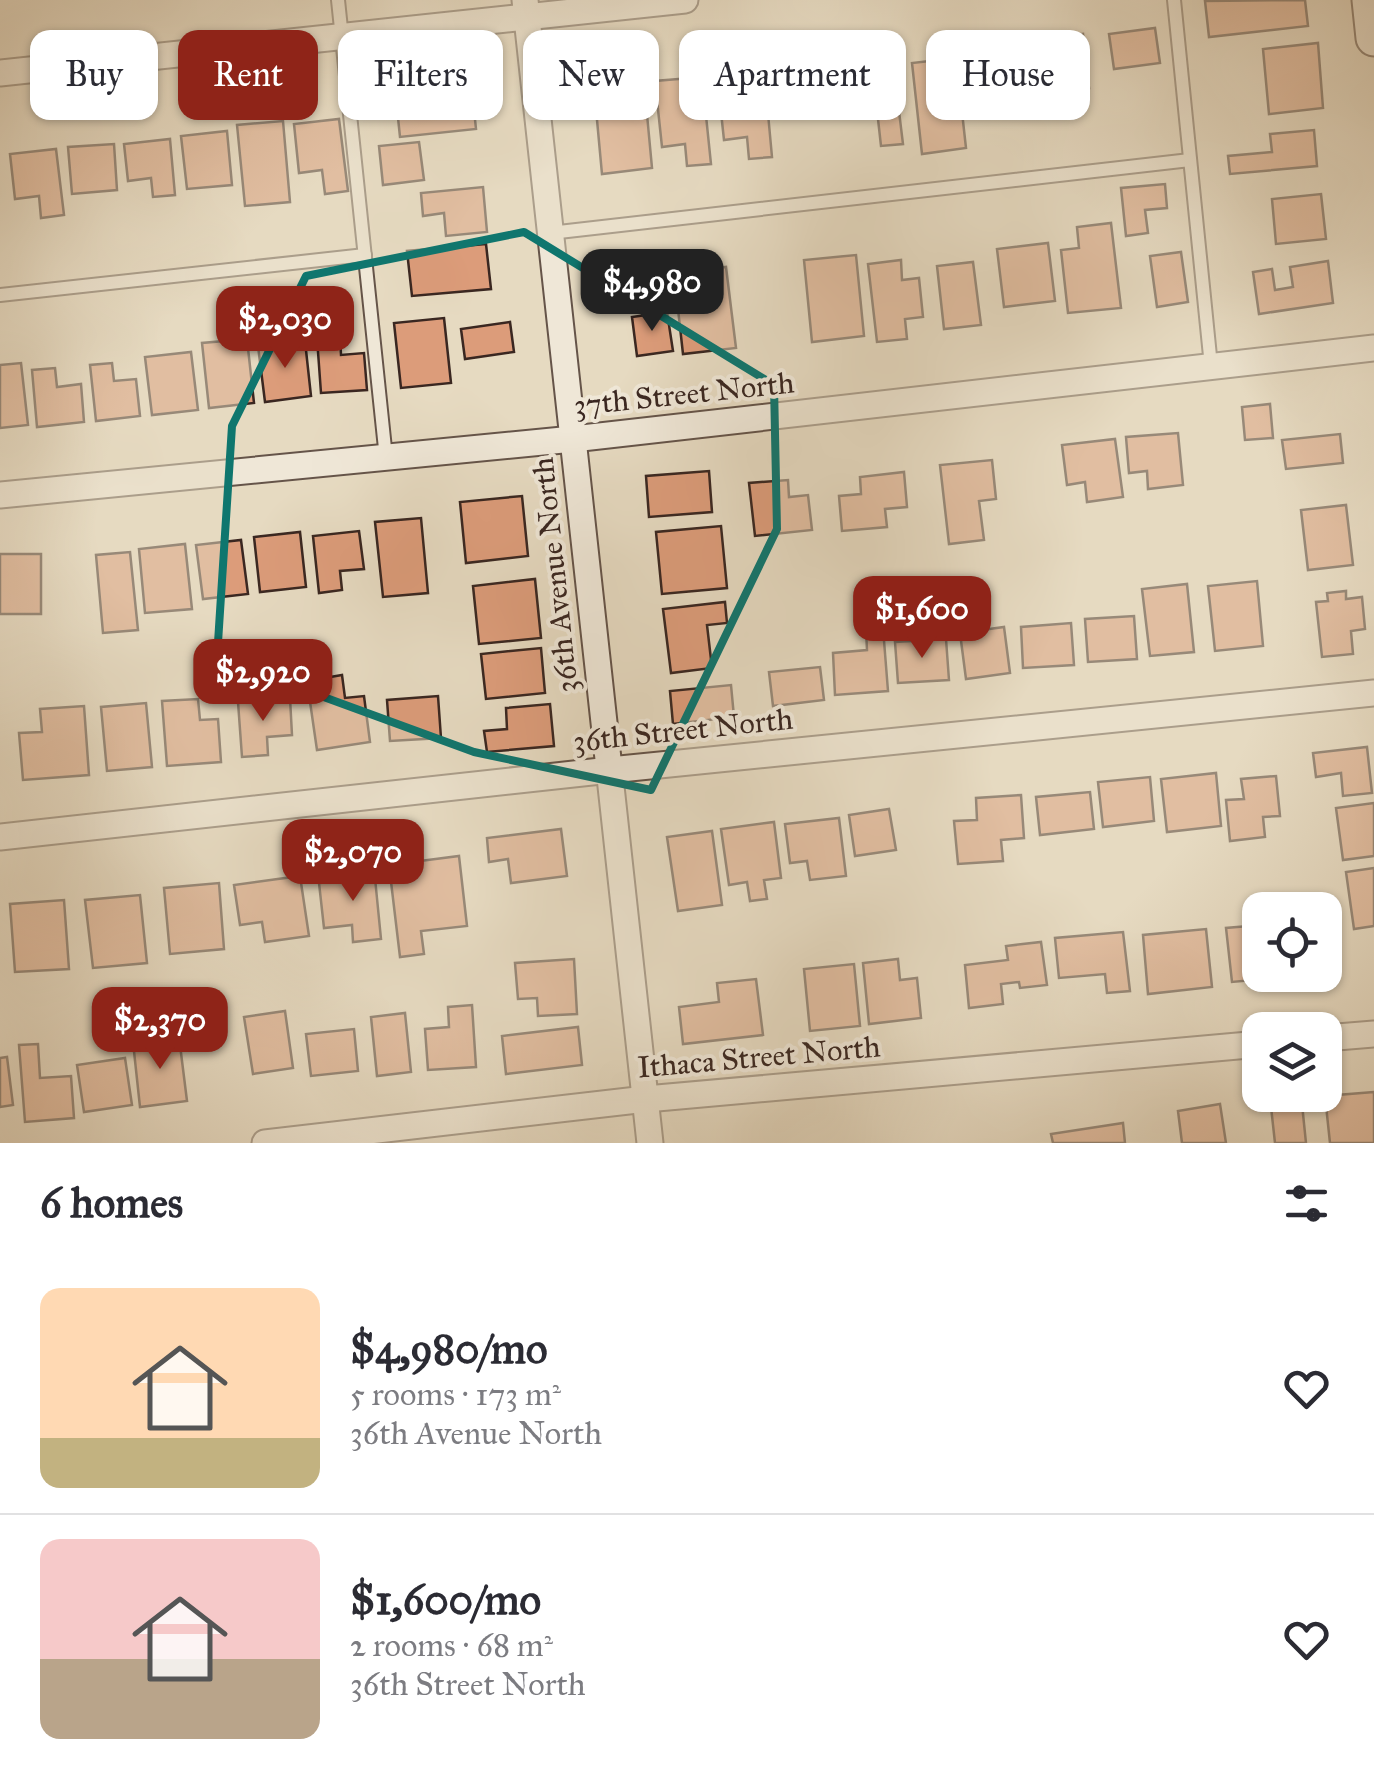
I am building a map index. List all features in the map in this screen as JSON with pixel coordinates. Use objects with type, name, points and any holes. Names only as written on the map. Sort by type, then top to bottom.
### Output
[{"type":"main road","points":[[1370,0],[1374,38]]},
{"type":"street","points":[[388,30],[526,9],[685,0]]},
{"type":"street","name":"36th Avenue North","points":[[526,9],[650,1143]]},
{"type":"street","points":[[0,73],[338,37]]},
{"type":"street","name":"37th Street North","points":[[0,496],[573,439],[1374,348]]},
{"type":"street","name":"36th Street North","points":[[0,838],[610,770],[1374,692]]},
{"type":"street","points":[[1342,1037],[1374,1034]]},
{"type":"street","name":"Ithaca Street North","points":[[265,1143],[646,1099],[1242,1046]]},
{"type":"lane","points":[[338,0],[341,30]]},
{"type":"lane","points":[[1174,0],[1212,366]]},
{"type":"lane","points":[[351,120],[386,458]]},
{"type":"lane","points":[[550,233],[1190,160]]},
{"type":"lane","points":[[0,295],[365,255]]},
{"type":"highlighted area","points":[[524,232],[774,385],[777,529],[651,790],[474,752],[217,658],[232,426],[306,276]]},
{"type":"building","points":[[1305,0],[1308,26],[1209,37],[1205,1]]},
{"type":"building","points":[[1155,28],[1160,63],[1114,69],[1109,34]]},
{"type":"building","points":[[1318,43],[1323,108],[1269,114],[1263,49]]},
{"type":"building","points":[[926,61],[926,120],[963,120],[966,148],[922,154],[912,63]]},
{"type":"building","points":[[679,79],[679,120],[706,120],[711,164],[687,166],[685,144],[662,147],[659,81]]},
{"type":"building","points":[[339,120],[348,191],[325,194],[322,170],[299,173],[294,124]]},
{"type":"building","points":[[398,120],[475,120],[476,129],[400,137]]},
{"type":"building","points":[[597,120],[648,120],[652,168],[602,174]]},
{"type":"building","points":[[722,120],[769,120],[772,157],[749,159],[747,137],[724,140]]},
{"type":"building","points":[[878,120],[900,120],[903,144],[881,146]]},
{"type":"building","points":[[283,121],[290,202],[245,206],[237,125]]},
{"type":"building","points":[[1314,130],[1317,166],[1230,174],[1228,156],[1272,152],[1270,134]]},
{"type":"building","points":[[227,131],[232,185],[187,189],[181,136]]},
{"type":"building","points":[[170,139],[175,195],[153,197],[151,178],[128,181],[124,144]]},
{"type":"building","points":[[419,142],[424,180],[383,185],[379,146]]},
{"type":"building","points":[[114,144],[117,190],[72,194],[68,147]]},
{"type":"building","points":[[56,149],[64,215],[41,218],[39,196],[15,199],[10,154]]},
{"type":"building","points":[[1165,184],[1167,208],[1145,210],[1148,233],[1126,236],[1121,188]]},
{"type":"building","points":[[483,187],[487,232],[446,236],[444,213],[423,216],[421,193]]},
{"type":"building","points":[[1321,194],[1326,239],[1276,244],[1272,199]]},
{"type":"building","points":[[1111,223],[1121,308],[1068,313],[1061,250],[1079,248],[1077,227]]},
{"type":"building","points":[[1048,243],[1055,301],[1004,307],[997,249]]},
{"type":"building","points":[[486,244],[491,289],[412,296],[407,251]]},
{"type":"building","points":[[1181,252],[1188,302],[1157,307],[1150,256]]},
{"type":"building","points":[[856,255],[864,336],[812,342],[804,260]]},
{"type":"building","points":[[901,260],[902,280],[919,278],[923,317],[905,319],[907,339],[877,342],[868,264]]},
{"type":"building","points":[[1328,261],[1333,303],[1259,314],[1253,272],[1272,269],[1275,290],[1293,287],[1290,267]]},
{"type":"building","points":[[973,262],[981,325],[944,329],[937,266]]},
{"type":"building","points":[[726,267],[736,348],[683,354],[674,273]]},
{"type":"building","points":[[667,312],[673,351],[637,356],[632,317]]},
{"type":"building","points":[[444,318],[451,383],[401,388],[394,323]]},
{"type":"building","points":[[510,322],[514,352],[465,359],[461,329]]},
{"type":"building","points":[[340,336],[341,355],[364,353],[367,390],[321,393],[317,338]]},
{"type":"building","points":[[247,339],[254,403],[209,408],[202,343]]},
{"type":"building","points":[[305,341],[311,396],[265,402],[258,346]]},
{"type":"building","points":[[191,352],[198,410],[152,415],[145,357]]},
{"type":"building","points":[[21,363],[28,425],[0,428],[0,365]]},
{"type":"building","points":[[112,363],[114,381],[136,379],[140,416],[96,421],[90,365]]},
{"type":"building","points":[[55,368],[57,387],[81,384],[84,422],[37,427],[32,370]]},
{"type":"building","points":[[1270,404],[1273,438],[1245,440],[1242,407]]},
{"type":"building","points":[[1178,433],[1183,485],[1148,489],[1147,471],[1129,473],[1126,437]]},
{"type":"building","points":[[1340,434],[1343,463],[1286,469],[1282,440]]},
{"type":"building","points":[[1115,439],[1123,497],[1087,502],[1085,482],[1067,485],[1062,445]]},
{"type":"building","points":[[992,460],[996,499],[979,501],[984,540],[949,544],[940,465]]},
{"type":"building","points":[[709,471],[712,512],[649,517],[646,476]]},
{"type":"building","points":[[904,472],[907,507],[885,509],[887,527],[842,531],[839,496],[861,494],[860,477]]},
{"type":"building","points":[[788,480],[789,497],[808,495],[812,530],[755,536],[749,483]]},
{"type":"building","points":[[522,496],[528,556],[466,563],[460,502]]},
{"type":"building","points":[[1346,505],[1353,565],[1308,570],[1301,510]]},
{"type":"building","points":[[421,518],[428,593],[383,597],[375,522]]},
{"type":"building","points":[[721,526],[727,588],[662,594],[656,532]]},
{"type":"building","points":[[359,531],[364,569],[340,571],[342,590],[319,593],[313,536]]},
{"type":"building","points":[[300,532],[306,587],[260,592],[254,537]]},
{"type":"building","points":[[241,540],[248,594],[203,599],[196,545]]},
{"type":"building","points":[[185,544],[192,609],[145,613],[139,549]]},
{"type":"building","points":[[130,552],[138,630],[103,633],[96,555]]},
{"type":"building","points":[[0,554],[41,554],[41,614],[0,614]]},
{"type":"building","points":[[535,579],[541,638],[479,644],[473,586]]},
{"type":"building","points":[[1257,581],[1263,646],[1215,651],[1208,586]]},
{"type":"building","points":[[1187,584],[1194,652],[1150,656],[1142,589]]},
{"type":"building","points":[[1346,591],[1346,599],[1362,597],[1365,629],[1351,631],[1353,654],[1322,657],[1316,602],[1328,601],[1327,593]]},
{"type":"building","points":[[725,602],[727,623],[707,625],[712,668],[671,673],[663,609]]},
{"type":"building","points":[[1134,616],[1137,659],[1088,662],[1085,619]]},
{"type":"building","points":[[1071,623],[1074,665],[1023,668],[1021,627]]},
{"type":"building","points":[[1004,627],[1010,673],[966,679],[960,633]]},
{"type":"building","points":[[883,628],[888,691],[835,695],[833,653],[867,650],[866,629]]},
{"type":"building","points":[[946,639],[949,680],[898,683],[895,642]]},
{"type":"building","points":[[541,648],[545,693],[486,699],[481,654]]},
{"type":"building","points":[[820,667],[824,700],[773,706],[769,672]]},
{"type":"building","points":[[342,675],[345,698],[364,696],[370,742],[317,750],[307,681]]},
{"type":"building","points":[[731,685],[734,717],[673,724],[670,691]]},
{"type":"building","points":[[438,696],[441,738],[390,741],[387,700]]},
{"type":"building","points":[[290,698],[292,735],[267,737],[268,755],[242,757],[238,702]]},
{"type":"building","points":[[198,699],[200,720],[218,719],[221,762],[167,766],[162,701]]},
{"type":"building","points":[[146,703],[152,767],[107,771],[101,707]]},
{"type":"building","points":[[550,704],[554,746],[487,752],[484,731],[507,729],[506,708]]},
{"type":"building","points":[[84,706],[89,775],[23,780],[19,733],[42,732],[40,709]]},
{"type":"building","points":[[1367,747],[1372,793],[1343,796],[1341,773],[1316,777],[1313,753]]},
{"type":"building","points":[[1216,773],[1221,826],[1167,832],[1161,779]]},
{"type":"building","points":[[1276,776],[1280,816],[1263,817],[1265,837],[1230,841],[1226,800],[1244,799],[1241,779]]},
{"type":"building","points":[[1150,777],[1154,821],[1103,827],[1098,782]]},
{"type":"building","points":[[1090,792],[1094,829],[1040,835],[1036,797]]},
{"type":"building","points":[[1021,795],[1024,838],[1001,840],[1003,861],[958,864],[954,821],[977,820],[976,798]]},
{"type":"building","points":[[1374,803],[1374,856],[1343,860],[1336,808]]},
{"type":"building","points":[[889,809],[896,850],[855,856],[849,815]]},
{"type":"building","points":[[839,818],[846,876],[810,880],[807,861],[790,863],[785,824]]},
{"type":"building","points":[[774,822],[781,878],[764,880],[767,899],[750,901],[747,882],[729,885],[721,829]]},
{"type":"building","points":[[561,829],[567,876],[511,883],[508,859],[489,862],[487,838]]},
{"type":"building","points":[[712,831],[722,905],[678,911],[667,837]]},
{"type":"building","points":[[459,856],[467,926],[421,931],[424,954],[400,957],[389,865]]},
{"type":"building","points":[[374,868],[381,939],[353,942],[352,925],[324,928],[319,883],[346,881],[345,870]]},
{"type":"building","points":[[1374,868],[1374,926],[1354,929],[1346,872]]},
{"type":"building","points":[[300,876],[309,936],[265,942],[262,922],[240,925],[234,885]]},
{"type":"building","points":[[219,883],[224,949],[170,954],[164,888]]},
{"type":"building","points":[[140,895],[147,963],[93,968],[85,900]]},
{"type":"building","points":[[64,900],[69,969],[15,972],[10,904]]},
{"type":"building","points":[[1242,927],[1242,981],[1232,982],[1226,928]]},
{"type":"building","points":[[1206,929],[1212,987],[1148,994],[1143,935]]},
{"type":"building","points":[[1123,932],[1130,991],[1107,993],[1105,974],[1059,978],[1055,938]]},
{"type":"building","points":[[1041,942],[1047,985],[1020,988],[1019,982],[1001,984],[1003,1004],[969,1008],[965,965],[1008,960],[1006,946]]},
{"type":"building","points":[[574,959],[577,1014],[538,1016],[537,998],[518,999],[515,963]]},
{"type":"building","points":[[898,959],[900,980],[917,978],[921,1018],[869,1024],[863,963]]},
{"type":"building","points":[[854,964],[860,1026],[810,1031],[804,969]]},
{"type":"building","points":[[756,979],[763,1035],[683,1044],[679,1007],[719,1002],[717,983]]},
{"type":"building","points":[[472,1005],[476,1067],[428,1070],[425,1029],[449,1027],[448,1007]]},
{"type":"building","points":[[285,1011],[293,1068],[253,1074],[244,1017]]},
{"type":"building","points":[[405,1013],[411,1072],[377,1076],[371,1017]]},
{"type":"building","points":[[578,1027],[582,1065],[506,1074],[502,1036]]},
{"type":"building","points":[[354,1029],[358,1071],[311,1076],[306,1034]]},
{"type":"building","points":[[179,1037],[187,1101],[140,1107],[133,1042]]},
{"type":"building","points":[[38,1044],[40,1078],[71,1076],[74,1118],[25,1122],[19,1045]]},
{"type":"building","points":[[7,1057],[13,1105],[0,1107],[0,1058]]},
{"type":"building","points":[[125,1058],[132,1105],[84,1112],[77,1065]]},
{"type":"building","points":[[1374,1092],[1374,1143],[1330,1143],[1327,1112],[1342,1112],[1342,1095]]},
{"type":"building","points":[[1220,1104],[1226,1143],[1182,1143],[1178,1111]]},
{"type":"building","points":[[1272,1112],[1303,1112],[1306,1143],[1275,1143]]},
{"type":"building","points":[[1123,1123],[1125,1143],[1053,1143],[1051,1134]]}]
